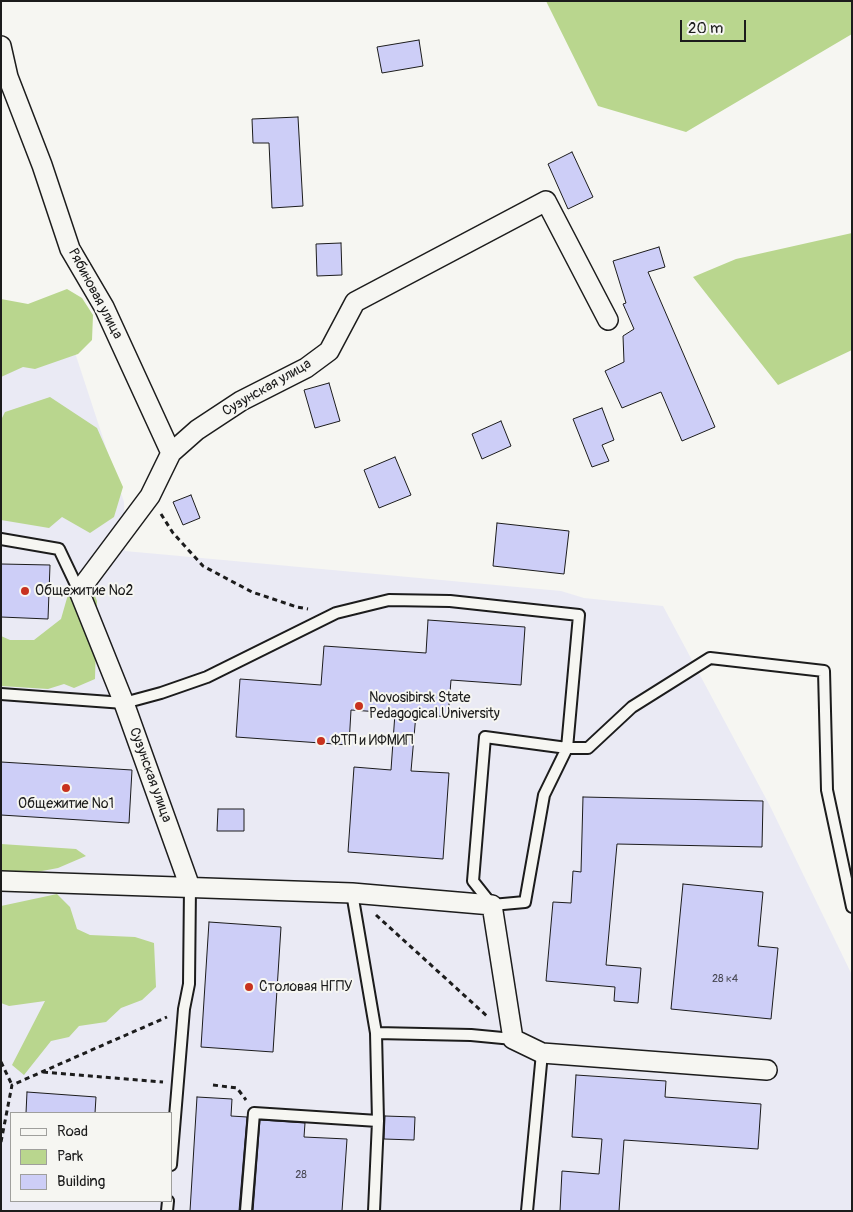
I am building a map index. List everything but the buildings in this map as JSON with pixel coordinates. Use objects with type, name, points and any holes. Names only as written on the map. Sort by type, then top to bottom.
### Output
[{"type":"street","name":"Рябиновая улица","points":[[1,46],[5,78],[42,164],[70,249],[104,307],[171,453]]},
{"type":"street","name":"Сузунская улица","points":[[190,887],[124,703],[79,591],[150,496],[171,453],[197,430],[241,400],[306,368],[329,351],[355,302],[546,201],[608,320]]},
{"type":"street","points":[[1,880],[352,893],[492,905],[513,1039],[542,1053],[767,1070]]},
{"type":"lane","points":[[1,539],[58,549],[79,591]]},
{"type":"lane","points":[[1,694],[124,703],[161,693],[207,677],[336,613],[389,600],[450,602],[579,615],[567,748],[544,795],[525,902],[492,905],[473,881],[485,736],[567,748],[588,748],[632,707],[710,658],[824,671],[827,790],[852,907]]},
{"type":"lane","points":[[172,1155],[184,1009],[189,984],[190,887]]},
{"type":"lane","points":[[352,893],[376,1033],[378,1122],[374,1211]]},
{"type":"lane","points":[[376,1033],[471,1035],[513,1039]]},
{"type":"lane","points":[[527,1211],[542,1053]]},
{"type":"lane","points":[[246,1211],[254,1113],[378,1122]]},
{"type":"path","points":[[150,496],[173,533],[203,566],[261,595],[297,607],[336,613]]},
{"type":"path","points":[[352,893],[513,1039]]},
{"type":"path","points":[[12,1085],[184,1009]]},
{"type":"path","points":[[1,1062],[12,1085],[1,1142]]},
{"type":"path","points":[[42,1072],[179,1084]]},
{"type":"path","points":[[214,1086],[237,1088],[254,1113]]},
{"type":"shaded area","name":"Novosibirsk State Pedagogical University","points":[[1,307],[61,310],[124,502],[125,551],[561,591],[584,598],[663,606],[770,806],[852,975],[852,1211],[1,1211]]},
{"type":"green space","points":[[546,1],[852,1],[852,34],[686,132],[598,106]]},
{"type":"green space","points":[[852,233],[852,350],[778,385],[693,277],[736,259]]},
{"type":"green space","points":[[67,289],[82,298],[93,315],[92,340],[78,354],[35,369],[23,367],[1,377],[1,299],[28,304]]},
{"type":"green space","points":[[50,397],[97,428],[123,487],[114,517],[90,533],[62,517],[49,528],[1,520],[1,420],[5,412]]},
{"type":"green space","points":[[75,581],[90,584],[97,601],[95,679],[74,688],[64,684],[48,689],[1,686],[1,636],[10,640],[34,640],[61,619],[67,598]]},
{"type":"green space","points":[[1,844],[76,849],[86,856],[58,868],[26,874],[1,874]]},
{"type":"green space","points":[[57,894],[70,907],[77,929],[90,935],[135,937],[154,943],[156,987],[142,1000],[121,1008],[106,1022],[79,1026],[69,1037],[51,1041],[24,1075],[12,1065],[45,1001],[9,1006],[1,1003],[1,906]]},
{"type":"place","name":"Общежитие №2","points":[[25,591]]},
{"type":"place","name":"Novosibirsk State Pedagogical University","points":[[359,706]]},
{"type":"place","name":"ФТП и ИФМИП","points":[[321,741]]},
{"type":"place","name":"Общежитие №1","points":[[66,788]]},
{"type":"place","name":"Столовая НГПУ","points":[[249,987]]}]
